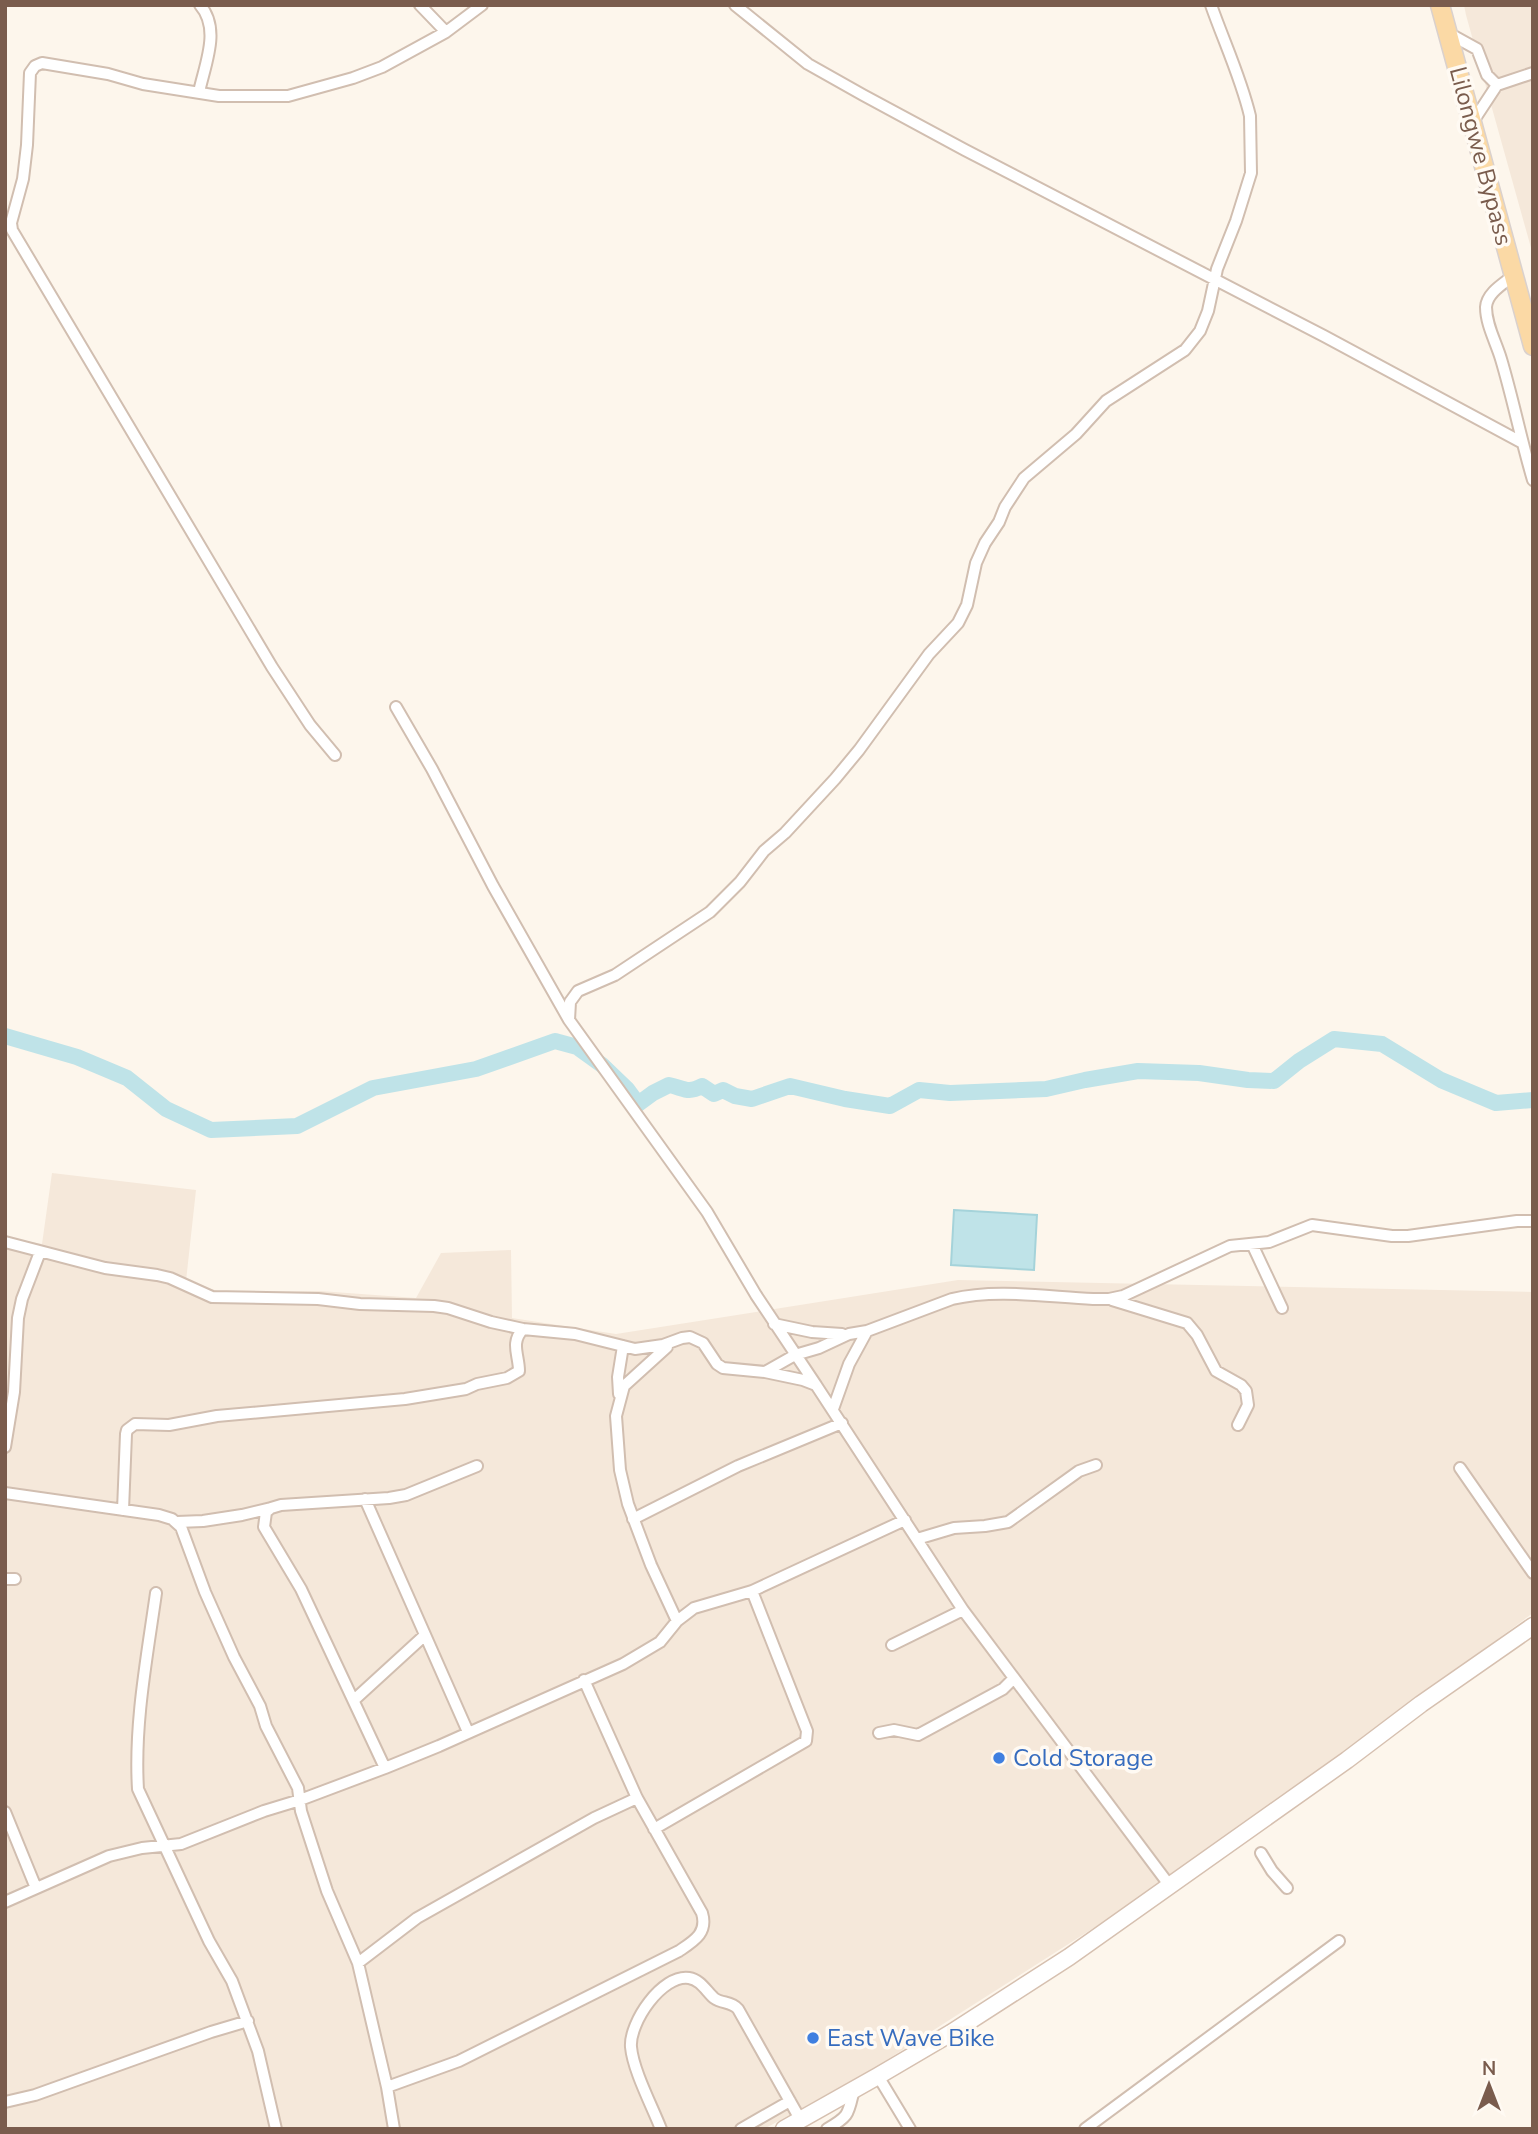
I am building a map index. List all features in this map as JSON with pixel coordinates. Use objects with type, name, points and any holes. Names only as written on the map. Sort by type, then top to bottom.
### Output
[{"type":"main road","name":"Lilongwe Bypass","points":[[1440,5],[1533,346]]},
{"type":"main road","points":[[784,2129],[1020,1990],[1348,1760],[1421,1704],[1533,1626]]},
{"type":"street","points":[[199,92],[212,33],[211,21],[200,5]]},
{"type":"street","points":[[420,5],[446,32]]},
{"type":"street","points":[[334,755],[310,725],[272,667],[12,230],[13,212],[23,179],[27,145],[30,73],[35,66],[42,63],[219,96],[288,96],[353,79],[382,67],[446,32],[482,5]]},
{"type":"street","points":[[735,5],[808,64],[863,95],[1521,442]]},
{"type":"street","points":[[569,1020],[570,1002],[578,990],[615,975],[710,912],[740,882],[764,851],[835,779],[914,674],[958,623],[967,605],[980,553],[1024,478],[1076,434],[1106,401],[1185,350],[1199,331],[1208,311],[1217,269],[1236,222],[1251,173],[1248,107],[1211,5]]},
{"type":"street","points":[[1448,33],[1477,49],[1487,75],[1497,85]]},
{"type":"street","points":[[1472,123],[1497,85],[1533,74]]},
{"type":"street","points":[[1513,276],[1493,292],[1486,305],[1490,328],[1502,360],[1521,442],[1533,480]]},
{"type":"street","points":[[396,707],[569,1020],[707,1212],[774,1324],[833,1409],[963,1610],[1170,1886]]},
{"type":"street","points":[[1109,1299],[1139,1290],[1230,1246],[1278,1239],[1312,1225],[1408,1236],[1533,1221]]},
{"type":"street","points":[[5,1242],[117,1271],[130,1270],[170,1278],[212,1297],[318,1299],[382,1305],[434,1306],[523,1329],[575,1334],[635,1349],[649,1348],[690,1336],[703,1343],[717,1364],[723,1368],[765,1372],[816,1385]]},
{"type":"street","points":[[1252,1244],[1282,1308]]},
{"type":"street","points":[[5,1447],[14,1392],[18,1318],[22,1299],[40,1252]]},
{"type":"street","points":[[774,1324],[811,1332],[849,1334],[867,1331],[967,1296],[992,1294],[1109,1299],[1187,1323],[1197,1335],[1216,1371],[1241,1385],[1246,1391],[1248,1405],[1238,1425]]},
{"type":"street","points":[[124,1510],[125,1434],[135,1424],[169,1425],[217,1416],[405,1399],[507,1378],[519,1371],[515,1343],[517,1335],[523,1329]]},
{"type":"street","points":[[833,1409],[849,1364],[867,1331]]},
{"type":"street","points":[[765,1372],[795,1355],[819,1348],[849,1334]]},
{"type":"street","points":[[674,1342],[624,1385],[617,1416],[620,1470],[624,1489],[651,1565],[677,1620]]},
{"type":"street","points":[[620,1397],[618,1377],[623,1346]]},
{"type":"street","points":[[633,1519],[738,1466],[842,1423]]},
{"type":"street","points":[[917,1539],[954,1528],[1008,1522],[1079,1471],[1096,1465]]},
{"type":"street","points":[[177,1522],[203,1521],[271,1508],[390,1498],[406,1495],[477,1466]]},
{"type":"street","points":[[1460,1468],[1533,1573]]},
{"type":"street","points":[[5,1493],[159,1515],[172,1518],[181,1527],[205,1592],[234,1657],[298,1788],[301,1811],[327,1891],[358,1963],[394,2129]]},
{"type":"street","points":[[365,1499],[468,1732]]},
{"type":"street","points":[[271,1508],[266,1512],[264,1527],[301,1590],[385,1768]]},
{"type":"street","points":[[5,1902],[109,1856],[142,1848],[181,1844],[385,1768],[623,1664],[652,1648],[666,1636],[677,1620],[694,1608],[752,1591],[905,1520]]},
{"type":"street","points":[[654,1829],[806,1741],[807,1731],[752,1591]]},
{"type":"street","points":[[156,1593],[144,1680],[137,1768],[138,1788],[209,1941],[232,1981],[264,2073],[276,2129]]},
{"type":"street","points":[[892,1646],[963,1610]]},
{"type":"street","points":[[354,1700],[424,1636]]},
{"type":"street","points":[[879,1734],[894,1730],[918,1735],[1003,1689],[1013,1679]]},
{"type":"street","points":[[387,2087],[459,2061],[679,1951],[701,1934],[704,1927],[702,1913],[637,1798],[584,1680]]},
{"type":"street","points":[[358,1963],[417,1918],[594,1818],[637,1798]]},
{"type":"street","points":[[5,1812],[36,1888]]},
{"type":"street","points":[[1261,1853],[1287,1888]]},
{"type":"street","points":[[1086,2129],[1339,1941]]},
{"type":"street","points":[[661,2129],[632,2058],[632,2033],[647,2005],[667,1985],[688,1978],[698,1982],[715,1998],[734,2004],[738,2009],[800,2119]]},
{"type":"street","points":[[5,2102],[35,2095],[248,2021]]},
{"type":"street","points":[[878,2076],[910,2129]]},
{"type":"street","points":[[827,2129],[843,2120],[854,2089]]},
{"type":"street","points":[[741,2129],[790,2101]]},
{"type":"shaded area","points":[[1464,5],[1533,5],[1533,255],[1466,15]]},
{"type":"shaded area","points":[[52,1173],[196,1190],[186,1281],[221,1292],[320,1291],[416,1298],[441,1253],[511,1250],[512,1318],[616,1334],[958,1280],[1533,1292],[1533,1613],[1178,1874],[871,2070],[764,2129],[5,2129],[5,1237],[42,1244]]},
{"type":"water","points":[[954,1210],[1037,1215],[1034,1270],[951,1265]]},
{"type":"waterway","points":[[5,1036],[77,1057],[127,1078],[166,1109],[211,1130],[297,1126],[373,1088],[476,1069],[555,1041],[577,1047],[602,1065],[638,1104],[669,1085],[689,1090],[702,1086],[714,1094],[723,1090],[735,1096],[752,1099],[790,1086],[890,1106],[919,1090],[950,1093],[1046,1089],[1138,1071],[1199,1073],[1274,1081],[1334,1039],[1382,1044],[1441,1080],[1496,1103],[1533,1100]]},
{"type":"place","name":"Cold Storage","points":[[999,1758]]},
{"type":"place","name":"East Wave Bike","points":[[813,2038]]}]
